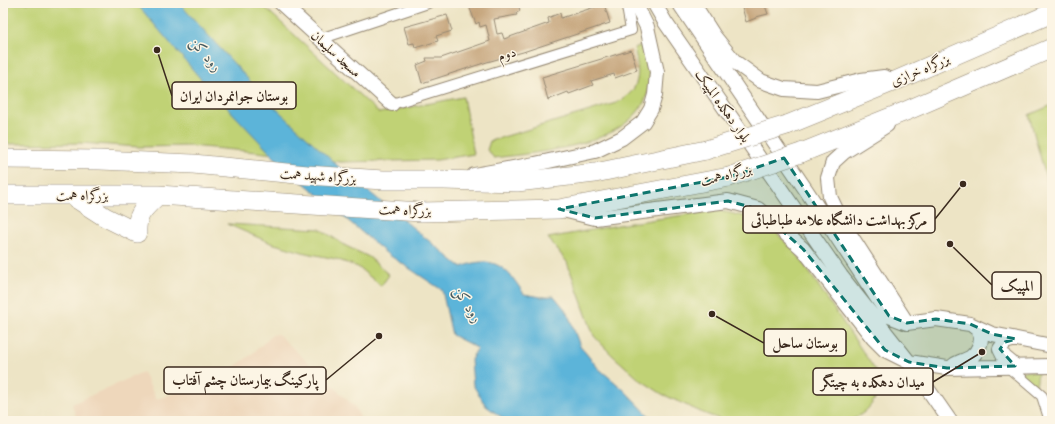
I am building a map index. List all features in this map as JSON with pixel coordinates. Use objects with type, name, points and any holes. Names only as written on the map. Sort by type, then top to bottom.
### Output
[{"type":"highway","name":"بزرگراه خرازی","points":[[788,125],[896,81],[1052,13]]},
{"type":"highway","points":[[906,111],[1052,48]]},
{"type":"highway","name":"بزرگراه همت","points":[[3,195],[158,195],[422,212],[559,209],[729,177],[800,153],[906,111]]},
{"type":"highway","name":"بزرگراه همت","points":[[444,180],[517,182],[595,173],[706,150],[788,125]]},
{"type":"highway","name":"بزرگراه شهید همت","points":[[3,159],[100,160],[192,164],[306,175],[383,180],[444,180]]},
{"type":"highway","points":[[71,195],[105,217],[137,233],[137,222],[142,211],[158,195]]},
{"type":"main road","name":"مسجد سلیمان","points":[[281,3],[392,104]]},
{"type":"main road","points":[[444,180],[535,164],[595,151],[622,138],[643,122],[651,109],[655,95],[657,72],[647,27],[635,3]]},
{"type":"main road","name":"بلوار دهکده المپیک","points":[[654,3],[665,22],[841,276],[910,362],[950,421]]},
{"type":"main road","name":"بلوار دهکده المپیک","points":[[679,3],[806,190],[889,316],[907,323]]},
{"type":"main road","points":[[693,3],[714,36],[735,62],[761,81],[784,89],[817,91],[861,80],[884,77],[896,81]]},
{"type":"main road","points":[[906,111],[875,133],[844,152],[833,162],[828,178],[830,197],[842,222],[907,323],[936,319],[970,324],[992,334],[1052,346]]},
{"type":"main road","points":[[559,209],[595,218],[728,201],[758,209],[803,249],[873,338],[885,350],[910,362],[947,368],[1052,366]]},
{"type":"main road","points":[[947,368],[970,357],[977,351],[981,337],[979,331],[970,324]]},
{"type":"main road","points":[[1011,366],[1001,353],[1000,349],[1004,342],[1016,339]]},
{"type":"main road","points":[[939,405],[942,421]]},
{"type":"street","points":[[320,40],[428,3]]},
{"type":"street","name":"دوم","points":[[392,104],[631,30],[627,7],[624,3]]},
{"type":"street","points":[[1011,366],[1042,396],[1050,421]]},
{"type":"highlighted area","points":[[784,158],[889,316],[907,323],[936,319],[970,324],[992,334],[1016,339],[1005,342],[1000,349],[1015,366],[947,368],[909,362],[885,350],[803,249],[758,209],[728,201],[595,218],[559,209],[729,177]]},
{"type":"shaded area","points":[[278,334],[355,407],[362,421],[77,421],[72,404],[143,372],[156,399],[196,387],[227,372],[251,355],[272,335]]},
{"type":"green space","points":[[3,3],[260,3],[379,113],[463,97],[474,154],[437,160],[341,162],[190,146],[140,147],[80,143],[3,144]]},
{"type":"green space","points":[[645,44],[649,71],[649,87],[641,107],[627,122],[608,134],[585,142],[536,153],[494,158],[487,150],[490,141],[616,103],[624,98],[631,92],[637,80],[638,73],[634,48]]},
{"type":"green space","points":[[1052,105],[1052,200],[1029,115]]},
{"type":"green space","points":[[717,210],[764,221],[795,251],[884,383],[870,406],[862,414],[849,421],[725,421],[703,413],[662,394],[639,379],[611,354],[594,336],[567,262],[548,238],[624,224]]},
{"type":"green space","points":[[227,224],[320,229],[346,246],[369,257],[389,275],[381,286],[358,267],[336,259],[306,253],[271,243]]},
{"type":"green space","points":[[1017,371],[1038,371],[1036,389]]},
{"type":"water","name":"رود کن","points":[[136,3],[179,3],[268,101],[340,168],[461,267],[479,262],[496,264],[512,277],[524,294],[541,297],[554,296],[569,317],[580,346],[598,368],[623,389],[654,421],[507,421],[486,406],[473,385],[471,360],[477,348],[452,335],[442,290],[386,253],[275,158],[205,84]]},
{"type":"building","points":[[479,3],[518,3],[520,11],[516,13],[517,15],[494,19],[497,34],[502,33],[504,39],[549,23],[548,18],[560,13],[561,18],[604,4],[610,23],[422,83],[417,65],[427,61],[426,58],[441,58],[490,41],[486,25],[480,27],[479,22],[476,24],[469,6]]},
{"type":"building","points":[[741,3],[764,3],[768,14],[756,17],[746,22]]},
{"type":"building","points":[[447,15],[452,31],[436,36],[438,41],[415,48],[414,43],[409,44],[404,27]]},
{"type":"building","points":[[631,50],[637,70],[615,78],[614,74],[591,81],[593,85],[569,94],[568,92],[548,100],[542,77]]},
{"type":"place","name":"بوستان جوانمردان ایران","points":[[157,50]]},
{"type":"place","name":"مرکز بهداشت دانشگاه علامه طباطبائی","points":[[963,184]]},
{"type":"place","name":"المپیک","points":[[950,244]]},
{"type":"place","name":"بوستان ساحل","points":[[712,314]]},
{"type":"place","name":"پاركينگ بيمارستان چشم آفتاب","points":[[379,336]]},
{"type":"place","name":"میدان دهکده به چیتگر","points":[[982,352]]}]
